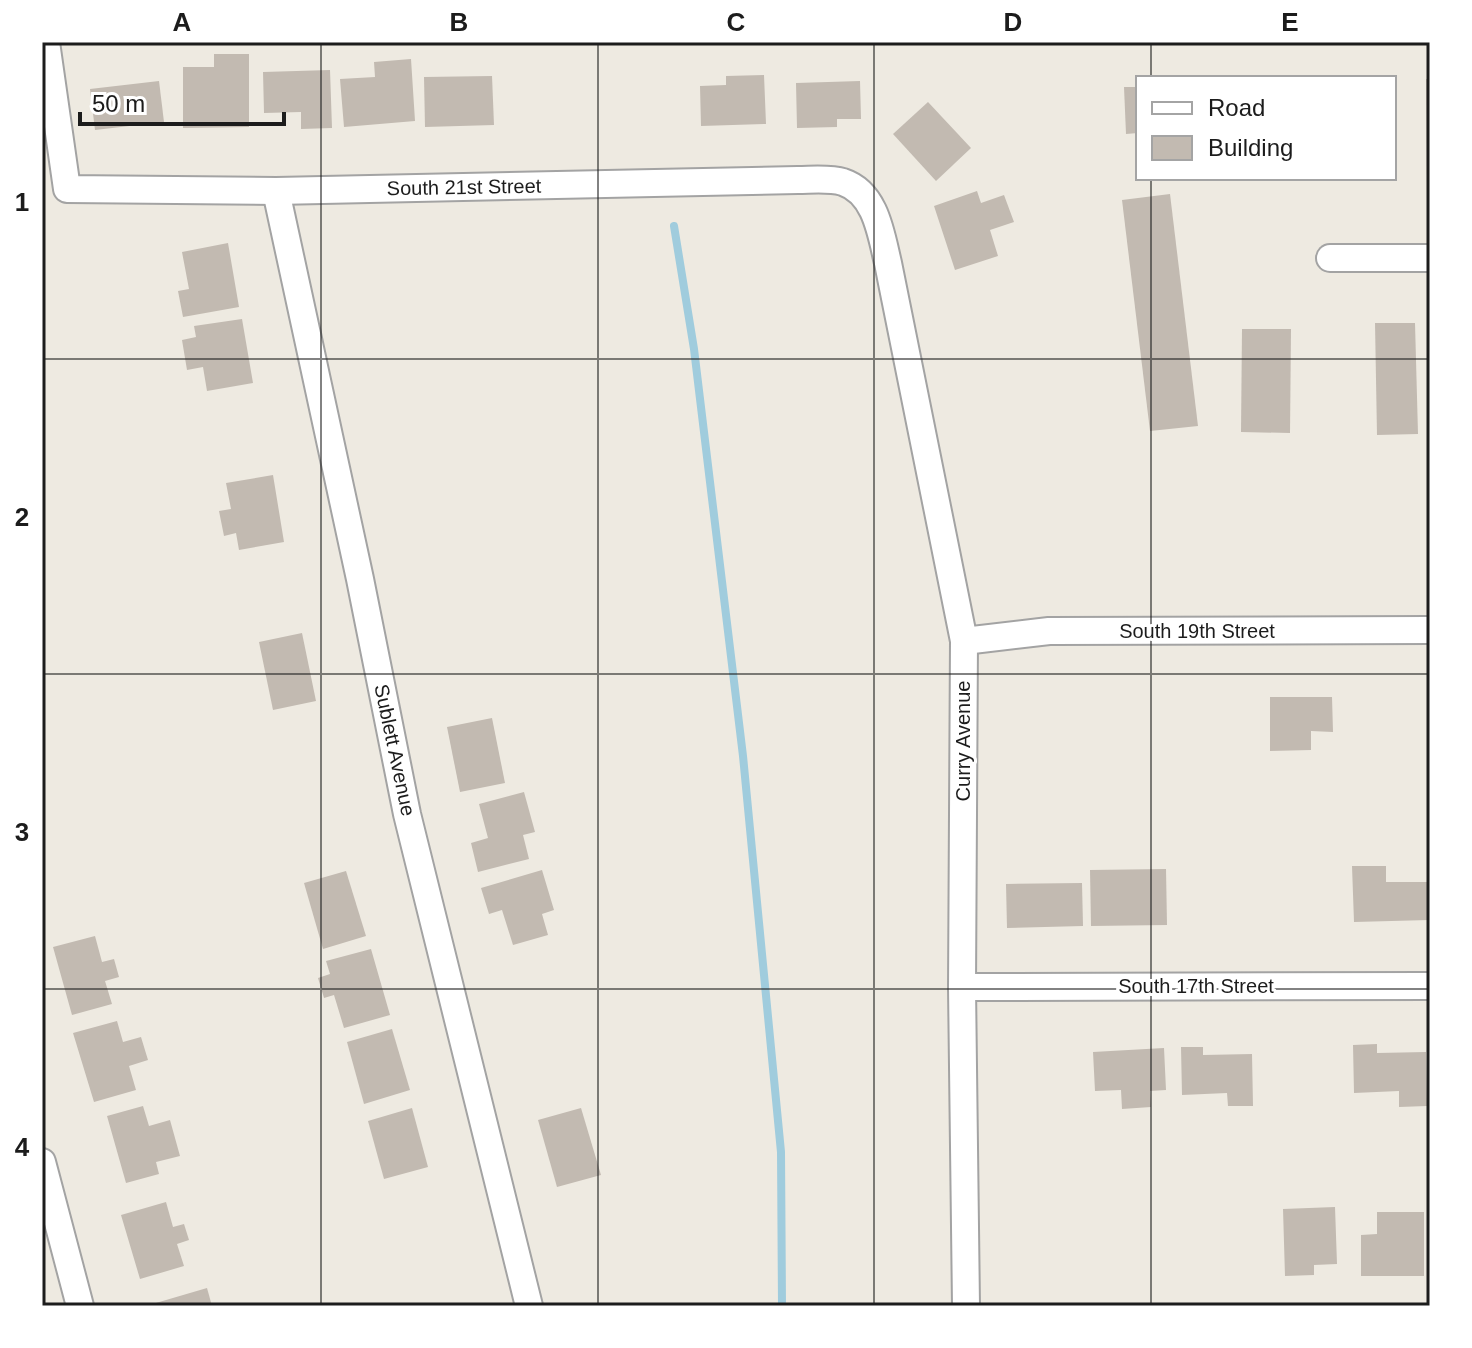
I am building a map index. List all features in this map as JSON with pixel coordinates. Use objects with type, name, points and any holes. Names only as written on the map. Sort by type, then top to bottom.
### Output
[{"type":"street","name":"South 21st Street","points":[[46,42],[67,189],[276,191],[798,180],[841,181],[859,190]]},
{"type":"street","name":"Curry Avenue","points":[[859,190],[876,216],[888,263],[964,641],[962,987],[966,1306]]},
{"type":"street","name":"Sublett Avenue","points":[[276,191],[407,814],[529,1306]]},
{"type":"street","points":[[1330,258],[1430,258]]},
{"type":"street","name":"South 19th Street","points":[[964,641],[1049,631],[1430,630]]},
{"type":"street","name":"South 17th Street","points":[[962,987],[1430,986]]},
{"type":"street","points":[[42,1166],[80,1306]]},
{"type":"building","points":[[214,54],[249,54],[249,127],[183,128],[183,67],[214,67]]},
{"type":"building","points":[[411,59],[415,121],[344,127],[340,79],[375,77],[374,62]]},
{"type":"building","points":[[330,70],[332,128],[301,129],[301,112],[264,113],[263,72]]},
{"type":"building","points":[[764,75],[766,124],[701,126],[700,86],[726,85],[726,76]]},
{"type":"building","points":[[492,76],[494,125],[425,127],[424,77]]},
{"type":"building","points":[[1426,79],[1430,79],[1430,201],[1427,201]]},
{"type":"building","points":[[159,81],[164,122],[95,130],[90,89]]},
{"type":"building","points":[[860,81],[861,119],[837,119],[837,127],[797,128],[796,83]]},
{"type":"building","points":[[1124,87],[1136,87],[1136,133],[1126,134]]},
{"type":"building","points":[[928,102],[971,148],[936,181],[893,134]]},
{"type":"building","points":[[977,191],[981,203],[1004,195],[1014,222],[990,230],[998,256],[955,270],[934,206]]},
{"type":"building","points":[[1170,194],[1198,426],[1150,431],[1122,200]]},
{"type":"building","points":[[228,243],[239,307],[183,317],[178,291],[189,289],[182,252]]},
{"type":"building","points":[[242,319],[253,383],[207,391],[203,367],[187,370],[182,340],[196,337],[194,326]]},
{"type":"building","points":[[1375,323],[1415,323],[1418,434],[1377,435]]},
{"type":"building","points":[[1242,329],[1291,329],[1290,433],[1241,432]]},
{"type":"building","points":[[1427,331],[1430,331],[1430,354],[1427,354]]},
{"type":"building","points":[[273,475],[284,542],[239,550],[236,533],[224,536],[219,511],[231,509],[226,483]]},
{"type":"building","points":[[302,633],[316,701],[273,710],[259,642]]},
{"type":"building","points":[[1270,697],[1332,697],[1333,732],[1311,731],[1311,750],[1270,751]]},
{"type":"building","points":[[492,718],[505,783],[460,792],[447,727]]},
{"type":"building","points":[[524,792],[535,832],[523,835],[529,859],[478,872],[471,843],[488,838],[479,804]]},
{"type":"building","points":[[1352,866],[1386,866],[1386,882],[1428,882],[1429,920],[1354,922]]},
{"type":"building","points":[[1166,869],[1167,925],[1091,926],[1090,870]]},
{"type":"building","points":[[542,870],[554,910],[542,914],[548,935],[513,945],[502,910],[489,914],[481,888]]},
{"type":"building","points":[[346,871],[366,936],[323,949],[304,883]]},
{"type":"building","points":[[1082,883],[1083,926],[1007,928],[1006,884]]},
{"type":"building","points":[[95,936],[102,962],[114,959],[119,977],[105,981],[112,1004],[72,1015],[53,947]]},
{"type":"building","points":[[371,949],[390,1015],[344,1028],[334,995],[324,998],[318,978],[330,974],[326,961]]},
{"type":"building","points":[[117,1021],[123,1042],[141,1037],[148,1060],[129,1066],[136,1090],[94,1102],[73,1033]]},
{"type":"building","points":[[392,1029],[410,1090],[364,1104],[347,1042]]},
{"type":"building","points":[[1377,1044],[1377,1053],[1426,1052],[1427,1106],[1399,1107],[1399,1091],[1354,1093],[1353,1045]]},
{"type":"building","points":[[1181,1047],[1203,1047],[1203,1055],[1252,1054],[1253,1106],[1228,1106],[1227,1093],[1182,1095]]},
{"type":"building","points":[[1164,1048],[1166,1090],[1150,1091],[1151,1107],[1122,1109],[1121,1090],[1095,1091],[1093,1052]]},
{"type":"building","points":[[143,1106],[149,1126],[170,1120],[180,1156],[156,1162],[159,1174],[126,1183],[107,1116]]},
{"type":"building","points":[[412,1108],[428,1167],[384,1179],[368,1121]]},
{"type":"building","points":[[581,1108],[601,1175],[557,1187],[538,1120]]},
{"type":"building","points":[[166,1202],[173,1227],[184,1224],[189,1240],[177,1244],[184,1266],[140,1279],[121,1215]]},
{"type":"building","points":[[1335,1207],[1337,1264],[1314,1265],[1314,1275],[1285,1276],[1283,1209]]},
{"type":"building","points":[[1377,1212],[1424,1212],[1424,1276],[1361,1276],[1361,1235],[1377,1234]]},
{"type":"building","points":[[207,1288],[212,1306],[149,1306],[149,1305]]},
{"type":"waterway","points":[[674,226],[694,349],[743,756],[781,1152],[782,1306]]}]
